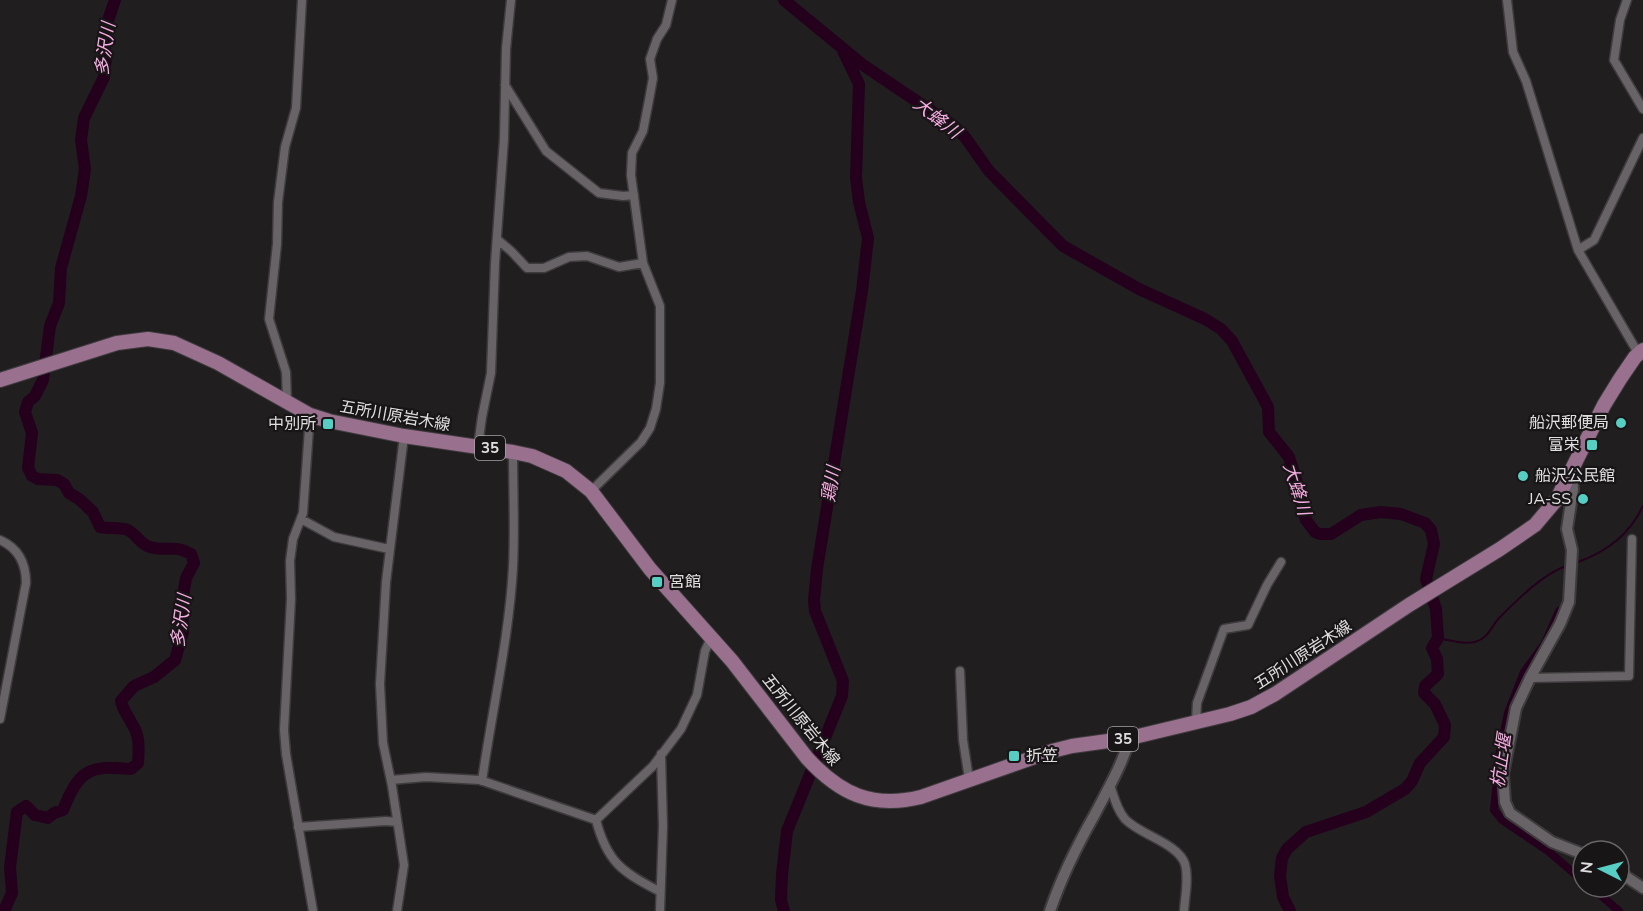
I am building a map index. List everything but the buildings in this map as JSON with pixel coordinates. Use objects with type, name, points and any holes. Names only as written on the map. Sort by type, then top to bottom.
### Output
[{"type":"main road","name":"五所川原岩木線","points":[[0,380],[117,343],[136,339],[162,340],[190,350],[310,415],[328,421],[404,436],[513,452],[532,456],[567,471],[591,491],[650,569],[732,661],[820,772],[844,790],[867,799],[906,801],[1072,746],[1130,738],[1196,722],[1251,707],[1275,694],[1535,525],[1557,499],[1604,405],[1629,364],[1641,351]]},
{"type":"street","points":[[287,401],[286,372],[269,319],[277,244],[278,202],[285,147],[296,108],[302,0]]},
{"type":"street","points":[[478,446],[491,373],[506,49],[511,0]]},
{"type":"street","points":[[591,491],[641,442],[650,428],[656,409],[660,383],[660,306],[643,262],[631,175],[632,153],[643,131],[652,78],[650,59],[657,39],[666,25],[672,0]]},
{"type":"street","points":[[1507,0],[1513,52],[1526,81],[1578,250],[1641,351]]},
{"type":"street","points":[[1626,0],[1620,20],[1614,60],[1643,110]]},
{"type":"street","points":[[505,84],[546,151],[598,193],[634,195]]},
{"type":"street","points":[[1578,250],[1594,240],[1643,138]]},
{"type":"street","points":[[498,240],[527,268],[544,268],[569,257],[587,256],[619,267],[643,262]]},
{"type":"street","points":[[310,415],[303,513],[293,539],[290,561],[291,599],[284,730],[313,911]]},
{"type":"street","points":[[397,911],[404,865],[383,742],[380,684],[389,549],[404,436]]},
{"type":"street","points":[[482,781],[490,720],[505,647],[513,568],[513,452]]},
{"type":"street","points":[[1571,849],[1552,842],[1510,813],[1505,802],[1503,774],[1516,708],[1569,602],[1572,550],[1568,529],[1573,489],[1572,470]]},
{"type":"street","points":[[301,519],[334,537],[389,549]]},
{"type":"street","points":[[1530,678],[1629,676],[1632,539]]},
{"type":"street","points":[[0,540],[9,544],[18,554],[26,571],[26,583],[0,719]]},
{"type":"street","points":[[1196,722],[1197,703],[1224,629],[1248,625],[1281,562]]},
{"type":"street","points":[[596,820],[635,785],[681,729],[697,695],[705,651],[711,638]]},
{"type":"street","points":[[960,671],[963,740],[969,779]]},
{"type":"street","points":[[1050,911],[1077,848],[1126,752],[1130,738]]},
{"type":"street","points":[[660,911],[663,826],[661,754]]},
{"type":"street","points":[[391,780],[426,777],[482,781],[596,820]]},
{"type":"street","points":[[1110,785],[1119,812],[1126,820],[1180,854],[1186,879],[1184,911]]},
{"type":"street","points":[[596,820],[608,853],[617,866],[659,891]]},
{"type":"street","points":[[298,827],[396,822]]},
{"type":"waterway","name":"多沢川","points":[[4,911],[12,893],[10,867],[17,812],[26,806],[35,815],[48,818],[63,810],[74,786],[87,773],[105,768],[131,769],[138,763],[138,738],[121,701],[134,686],[154,677],[175,660],[183,632],[182,602],[186,578],[194,563],[191,554],[185,551],[150,547],[128,530],[100,527],[93,512],[69,493],[64,484],[57,480],[38,479],[32,476],[28,468],[32,433],[25,412],[28,402],[35,396],[43,380],[50,326],[59,303],[61,268],[81,196],[85,169],[81,140],[84,118],[104,77],[106,57],[104,44],[107,23],[115,0]]},
{"type":"waterway","name":"大蜂川","points":[[784,0],[863,65],[955,127],[989,171],[1063,246],[1139,289],[1205,319],[1221,329],[1232,341],[1268,407],[1269,432],[1289,457],[1306,520],[1315,532],[1331,534],[1361,515],[1381,512],[1401,514],[1425,523],[1431,530],[1434,544],[1426,579],[1436,609],[1438,638],[1432,648],[1437,659],[1438,674],[1425,686],[1424,693],[1435,704],[1445,725],[1444,737],[1420,763],[1412,781],[1405,789],[1366,812],[1306,832],[1287,849],[1282,858],[1280,876],[1283,897],[1290,911]]},
{"type":"waterway","name":"鶏川","points":[[784,911],[781,900],[787,831],[842,696],[843,681],[815,611],[814,600],[862,291],[868,238],[856,178],[859,84],[843,51]]},
{"type":"waterway","points":[[1578,562],[1616,541],[1638,516],[1643,506]]},
{"type":"waterway","points":[[1438,638],[1466,643],[1480,640],[1487,635],[1500,617],[1531,588],[1548,575],[1566,566]]},
{"type":"waterway","name":"杭止堰","points":[[1559,611],[1545,643],[1524,672],[1508,713],[1500,750],[1494,810],[1502,820],[1548,851],[1571,871]]},
{"type":"waterway","name":"杭止堰","points":[[1605,899],[1619,911]]},
{"type":"place","name":"船沢郵便局","points":[[1621,423]]},
{"type":"place","name":"中別所","points":[[328,424]]},
{"type":"place","name":"富栄","points":[[1592,445]]},
{"type":"place","name":"船沢公民館","points":[[1523,476]]},
{"type":"place","name":"JA-SS","points":[[1583,499]]},
{"type":"place","name":"宮館","points":[[657,582]]},
{"type":"place","name":"折笠","points":[[1014,756]]}]
